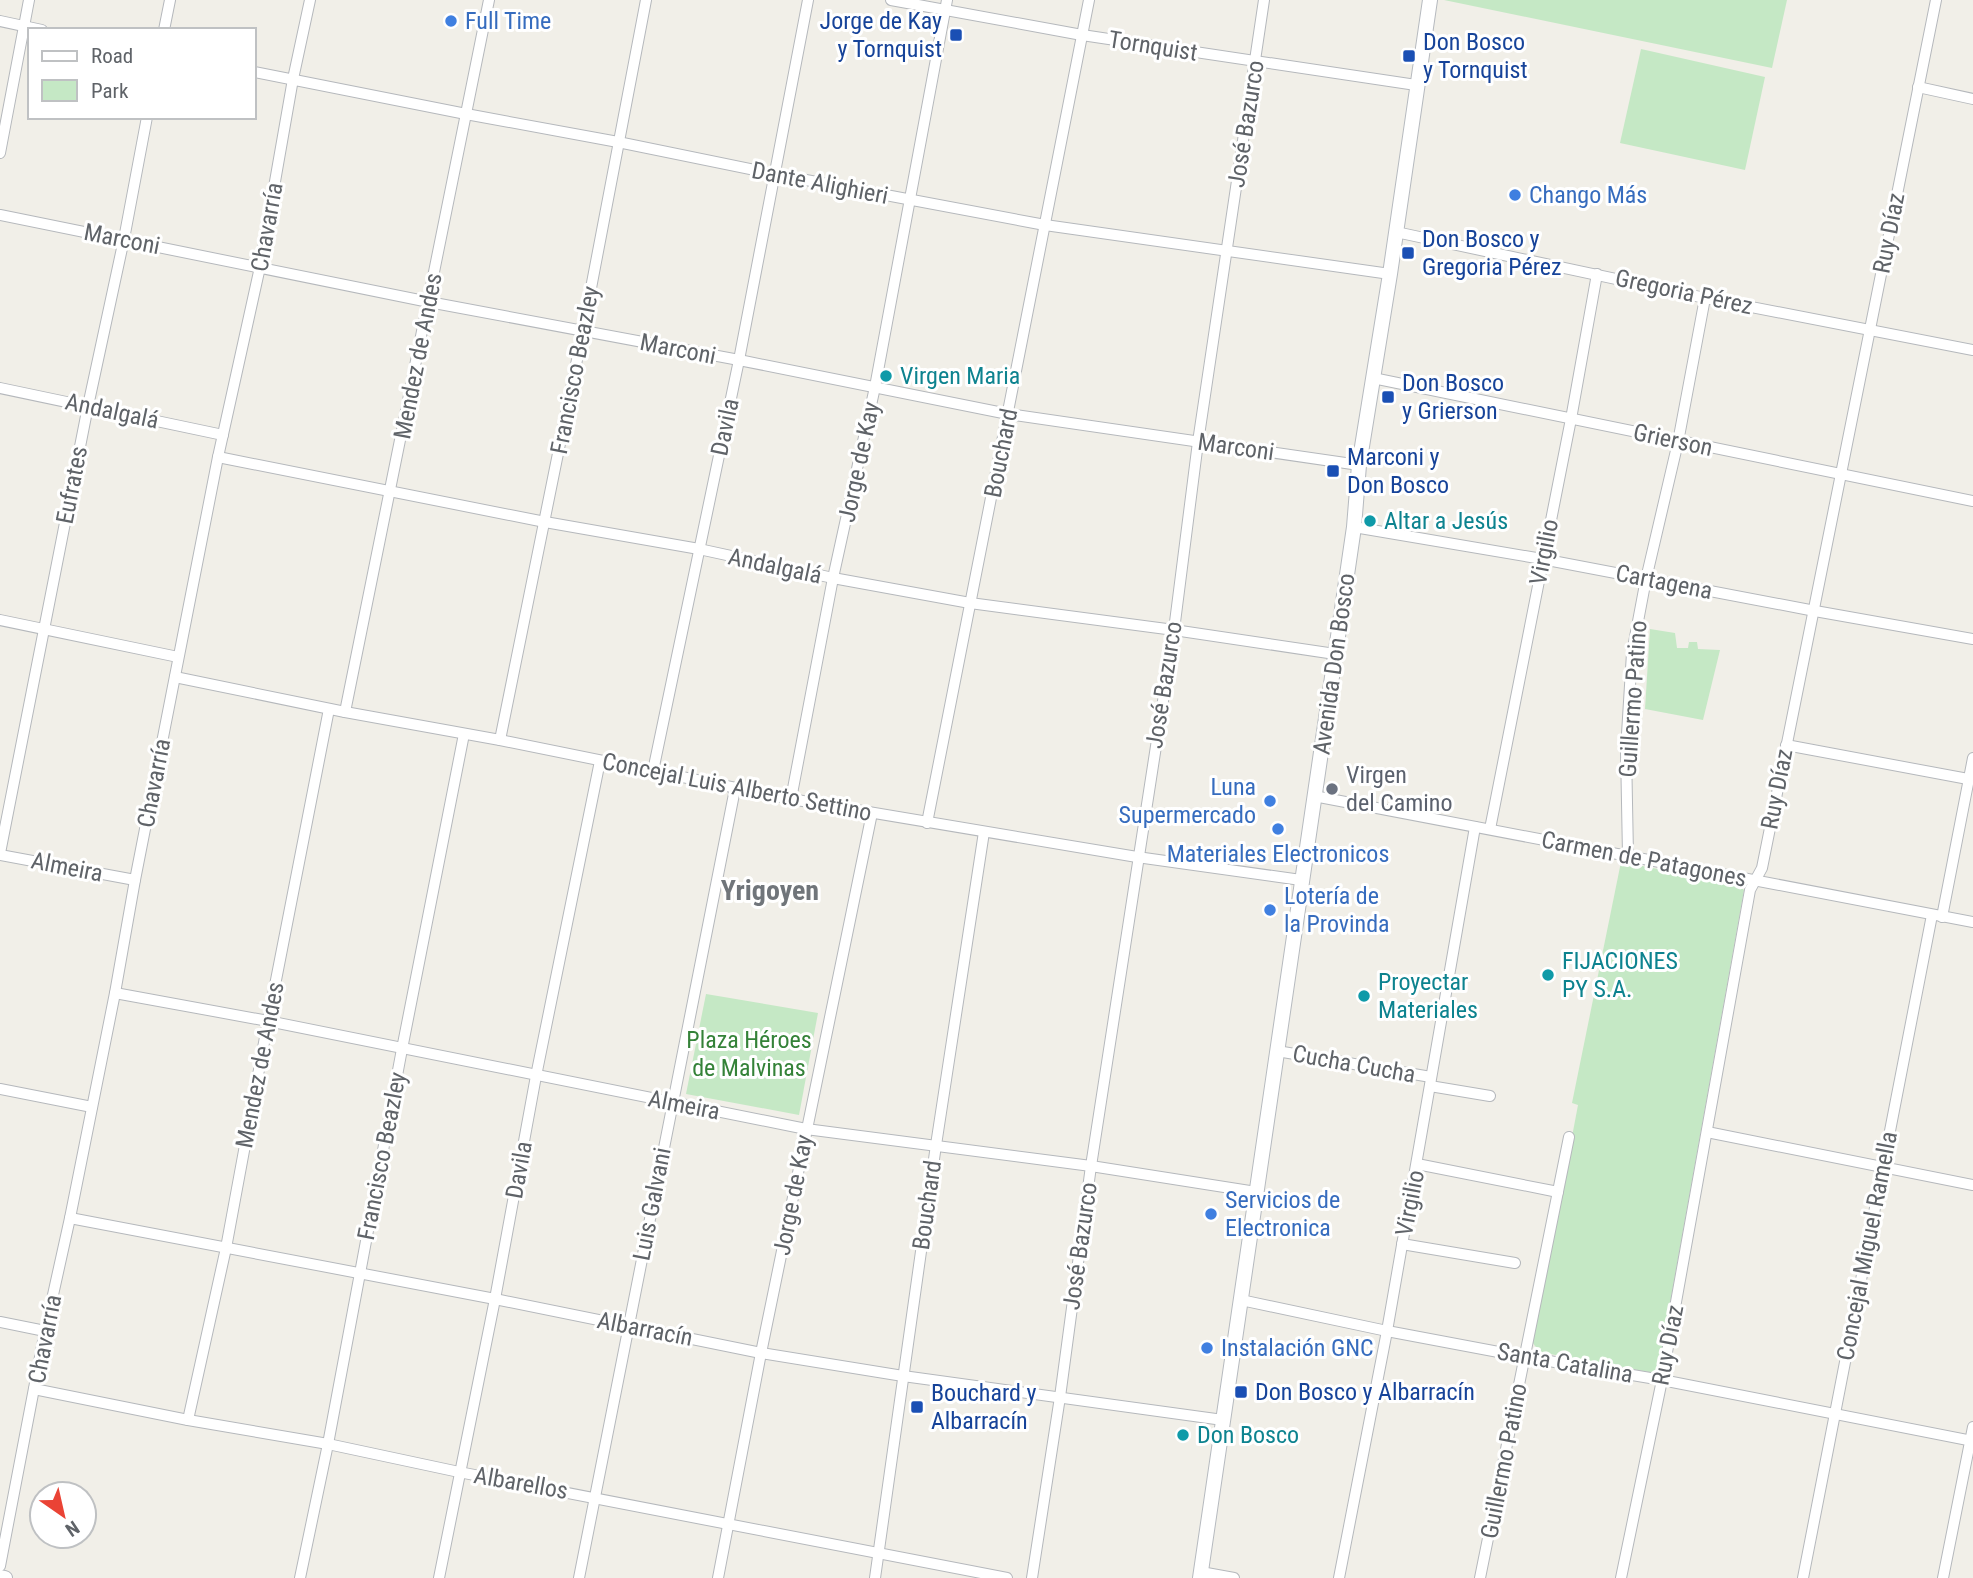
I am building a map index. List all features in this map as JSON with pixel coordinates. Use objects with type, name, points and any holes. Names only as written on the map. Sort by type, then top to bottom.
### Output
[{"type":"main road","name":"Avenida Don Bosco","points":[[1201,1575],[1354,527],[1359,465],[1430,0]]},
{"type":"main road","points":[[0,1577],[5,1578]]},
{"type":"street","points":[[0,153],[29,0]]},
{"type":"street","points":[[164,28],[170,0]]},
{"type":"street","name":"Chavarría","points":[[0,1566],[116,993],[135,880],[218,457],[260,267],[293,79],[310,0]]},
{"type":"street","name":"Mendez de Andes","points":[[345,712],[489,0]]},
{"type":"street","name":"Francisco Beazley","points":[[500,740],[646,0]]},
{"type":"street","name":"Davila","points":[[653,771],[739,360],[808,0]]},
{"type":"street","name":"Tornquist","points":[[891,0],[946,5],[1082,35],[1416,85]]},
{"type":"street","name":"Bouchard","points":[[927,822],[1089,0]]},
{"type":"street","name":"José Bazurco","points":[[1032,1578],[1265,0]]},
{"type":"street","name":"Ruy Díaz","points":[[1621,1578],[1661,1380],[1750,890],[1762,868],[1936,0]]},
{"type":"street","name":"Jorge de Kay","points":[[791,799],[875,387],[946,5]]},
{"type":"street","points":[[0,21],[33,28]]},
{"type":"street","name":"Dante Alighieri","points":[[256,72],[1045,225],[1390,274]]},
{"type":"street","points":[[1918,88],[1973,99]]},
{"type":"street","name":"Eufrates","points":[[0,854],[147,119]]},
{"type":"street","name":"Marconi","points":[[0,215],[429,302],[1008,414],[1359,465]]},
{"type":"street","name":"Gregoria Pérez","points":[[1396,232],[1705,298],[1973,350]]},
{"type":"street","name":"Virgilio","points":[[1490,830],[1597,274]]},
{"type":"street","name":"Guillermo Patino","points":[[1628,855],[1626,760],[1632,653],[1678,442],[1705,298]]},
{"type":"street","name":"Grierson","points":[[1373,378],[1973,501]]},
{"type":"street","name":"Andalgalá","points":[[0,388],[223,435]]},
{"type":"street","name":"Andalgalá","points":[[218,457],[970,603],[1335,654]]},
{"type":"street","name":"Cartagena","points":[[1354,527],[1973,639]]},
{"type":"street","points":[[0,620],[178,657]]},
{"type":"street","name":"Concejal Luis Alberto Settino","points":[[175,677],[735,789],[1137,857],[1301,880]]},
{"type":"street","name":"Mendez de Andes","points":[[188,1420],[226,1248],[329,709]]},
{"type":"street","name":"Francisco Beazley","points":[[300,1578],[464,734]]},
{"type":"street","points":[[1786,745],[1968,779]]},
{"type":"street","name":"Concejal Miguel Ramella","points":[[1803,1578],[1881,1167],[1973,758]]},
{"type":"street","name":"Davila","points":[[439,1578],[600,761]]},
{"type":"street","name":"Luis Galvani","points":[[579,1578],[735,789]]},
{"type":"street","name":"Carmen de Patagones","points":[[1314,796],[1973,922]]},
{"type":"street","name":"Jorge de Kay","points":[[718,1578],[806,1129],[872,813]]},
{"type":"street","name":"Virgilio","points":[[1339,1578],[1387,1331],[1475,827]]},
{"type":"street","name":"Bouchard","points":[[875,1578],[936,1145],[984,832]]},
{"type":"street","name":"Almeira","points":[[0,854],[135,880]]},
{"type":"street","name":"Almeira","points":[[116,993],[806,1129],[1091,1166],[1256,1192]]},
{"type":"street","name":"Cucha Cucha","points":[[1277,1051],[1490,1096]]},
{"type":"street","points":[[0,1089],[92,1107]]},
{"type":"street","points":[[1707,1132],[1973,1185]]},
{"type":"street","name":"Guillermo Patino","points":[[1480,1578],[1569,1138]]},
{"type":"street","points":[[1417,1164],[1558,1192]]},
{"type":"street","name":"Albarracín","points":[[71,1218],[761,1353],[903,1376],[1223,1420]]},
{"type":"street","points":[[1402,1244],[1515,1263]]},
{"type":"street","name":"Santa Catalina","points":[[1241,1300],[1387,1331],[1661,1380],[1972,1441]]},
{"type":"street","points":[[0,1322],[46,1331]]},
{"type":"street","name":"Albarellos","points":[[34,1389],[1007,1578]]},
{"type":"street","points":[[1943,1578],[1973,1427]]},
{"type":"street","points":[[1201,1575],[1234,1578]]},
{"type":"green space","points":[[1444,0],[1787,0],[1772,68]]},
{"type":"green space","points":[[1641,49],[1765,77],[1745,170],[1620,143]]},
{"type":"green space","points":[[1650,629],[1675,633],[1677,648],[1688,648],[1689,642],[1697,642],[1698,649],[1720,650],[1703,720],[1645,709]]},
{"type":"green space","points":[[1621,862],[1737,884],[1744,890],[1658,1370],[1654,1373],[1539,1352],[1533,1343],[1578,1105],[1572,1103]]},
{"type":"green space","name":"Plaza Héroes de Malvinas","points":[[706,994],[818,1013],[799,1115],[686,1094]]},
{"type":"place","name":"Full Time","points":[[451,21]]},
{"type":"place","name":"Jorge de Kay y Tornquist","points":[[956,35]]},
{"type":"place","name":"Don Bosco y Tornquist","points":[[1409,56]]},
{"type":"place","name":"Chango Más","points":[[1515,195]]},
{"type":"place","name":"Don Bosco y Gregoria Pérez","points":[[1408,253]]},
{"type":"place","name":"Virgen Maria","points":[[886,376]]},
{"type":"place","name":"Don Bosco y Grierson","points":[[1388,397]]},
{"type":"place","name":"Marconi y Don Bosco","points":[[1333,471]]},
{"type":"place","name":"Altar a Jesús","points":[[1370,521]]},
{"type":"place","name":"Virgen del Camino","points":[[1332,789]]},
{"type":"place","name":"Luna Supermercado","points":[[1270,801]]},
{"type":"place","name":"Materiales Electronicos","points":[[1278,829]]},
{"type":"place","name":"Lotería de la Provinda","points":[[1270,910]]},
{"type":"place","name":"FIJACIONES PY S.A.","points":[[1548,975]]},
{"type":"place","name":"Proyectar Materiales","points":[[1364,996]]},
{"type":"place","name":"Servicios de Electronica","points":[[1211,1214]]},
{"type":"place","name":"Instalación GNC","points":[[1207,1348]]},
{"type":"place","name":"Don Bosco y Albarracín","points":[[1241,1392]]},
{"type":"place","name":"Bouchard y Albarracín","points":[[917,1407]]},
{"type":"place","name":"Don Bosco","points":[[1183,1435]]},
{"type":"district","name":"Yrigoyen","points":[[770,890]]}]
